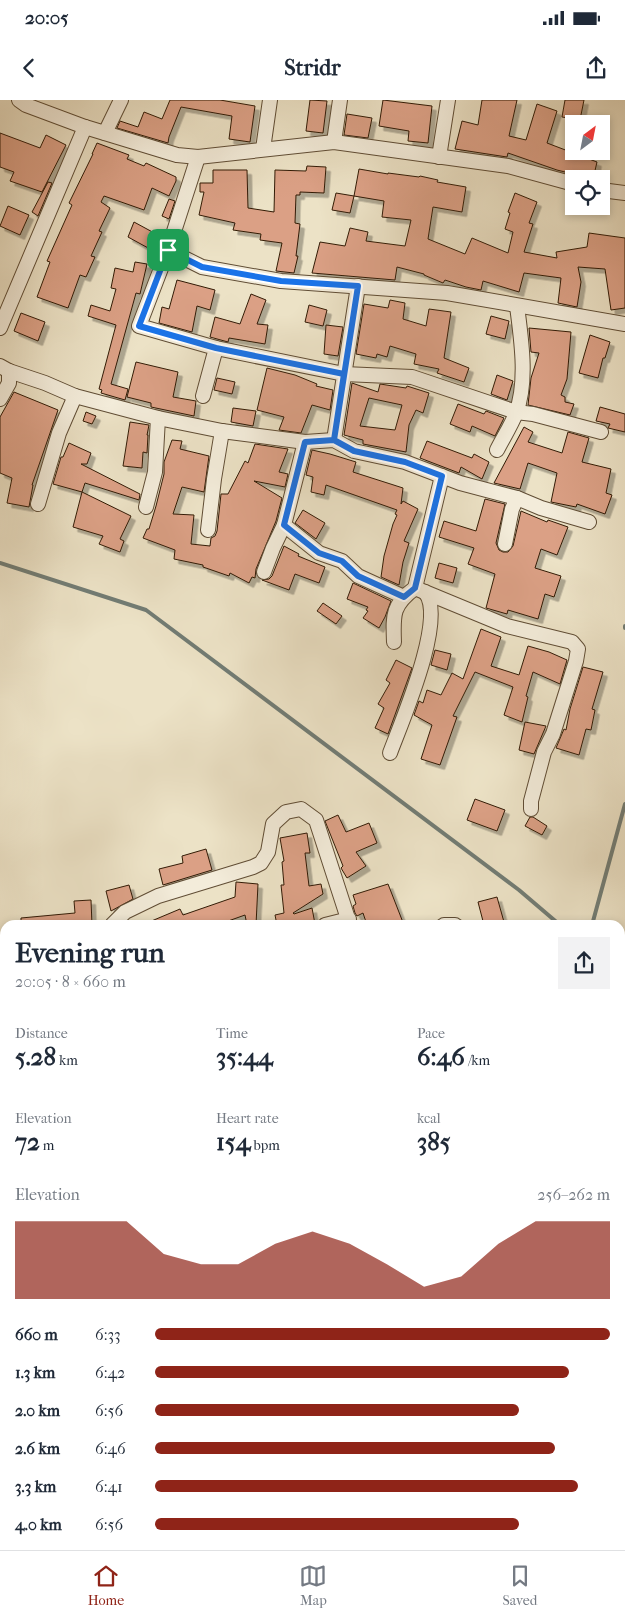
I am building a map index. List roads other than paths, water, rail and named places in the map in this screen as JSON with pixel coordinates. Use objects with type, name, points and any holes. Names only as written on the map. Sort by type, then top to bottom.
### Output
[{"type":"street","points":[[19,100],[26,105],[85,127],[177,155],[198,157],[334,142],[508,166],[565,182]]},
{"type":"street","points":[[105,133],[121,100]]},
{"type":"street","points":[[263,149],[270,100]]},
{"type":"street","points":[[334,142],[340,100]]},
{"type":"street","points":[[439,157],[448,100]]},
{"type":"street","points":[[0,328],[85,127]]},
{"type":"street","points":[[198,157],[168,250],[139,326],[216,348],[344,374],[412,376],[516,412],[533,414],[601,432]]},
{"type":"street","points":[[610,191],[625,193]]},
{"type":"street","points":[[168,250],[202,267],[281,281],[447,293],[625,324]]},
{"type":"street","points":[[334,440],[358,286]]},
{"type":"street","points":[[496,450],[516,412],[521,391],[522,354],[517,306]]},
{"type":"street","points":[[203,396],[216,348]]},
{"type":"street","points":[[4,368],[75,396],[158,418],[222,431],[305,442],[334,440],[354,451],[405,462],[460,483],[517,498],[542,508],[589,522]]},
{"type":"street","points":[[0,399],[9,383],[4,368]]},
{"type":"street","points":[[38,504],[59,433],[75,396]]},
{"type":"street","points":[[146,507],[155,472],[158,418]]},
{"type":"street","points":[[208,530],[222,431]]},
{"type":"street","points":[[264,572],[272,548],[284,525],[305,442]]},
{"type":"street","points":[[420,590],[442,476]]},
{"type":"street","points":[[505,544],[512,510],[517,498]]},
{"type":"street","points":[[284,525],[319,553],[342,561],[358,576],[404,597]]},
{"type":"street","points":[[390,753],[417,680],[430,633],[432,612],[428,596],[420,590]]},
{"type":"street","points":[[394,642],[393,614],[404,597],[420,590],[507,626],[572,642],[578,649],[553,734],[544,752],[531,802],[531,809]]},
{"type":"street","points":[[117,920],[125,912],[158,896],[261,863],[268,852],[273,824],[286,812],[301,809],[316,820],[348,920]]},
{"type":"waterway","points":[[0,563],[146,610],[519,890],[554,920]]},
{"type":"waterway","points":[[593,920],[625,804]]}]
